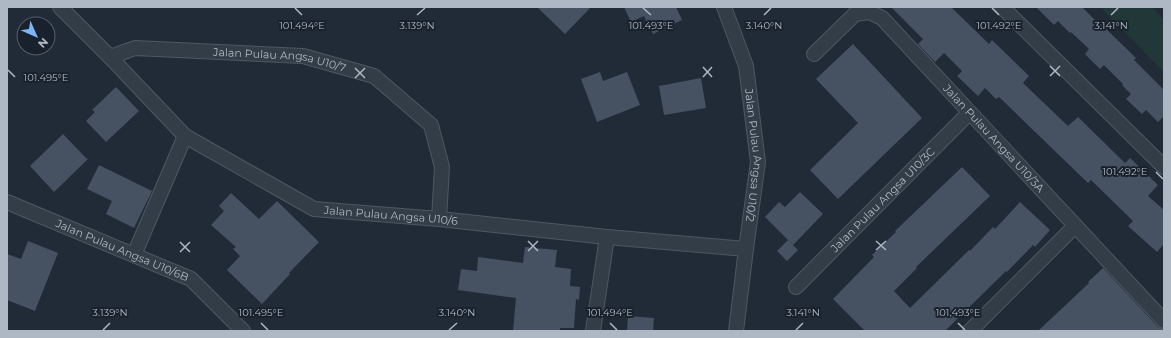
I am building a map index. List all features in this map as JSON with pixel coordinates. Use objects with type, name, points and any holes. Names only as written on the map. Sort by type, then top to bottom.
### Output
[{"type":"street","name":"Jalan Pulau Angsa U10/6","points":[[60,7],[110,56],[185,136],[314,209],[746,249]]},
{"type":"street","name":"Jalan Pulau Angsa U10/2","points":[[724,7],[746,66],[758,162],[736,331]]},
{"type":"street","points":[[1002,7],[1164,167]]},
{"type":"street","name":"Jalan Pulau Angsa U10/3A","points":[[814,54],[855,14],[869,12],[882,18],[1164,321]]},
{"type":"street","name":"Jalan Pulau Angsa U10/7","points":[[110,56],[135,48],[303,56],[374,76],[431,125],[442,168],[439,220]]},
{"type":"street","name":"Jalan Pulau Angsa U10/3C","points":[[796,287],[970,113]]},
{"type":"street","points":[[134,255],[185,136]]},
{"type":"street","name":"Jalan Pulau Angsa U10/6B","points":[[7,202],[191,279],[244,331]]},
{"type":"street","points":[[970,331],[1075,226]]},
{"type":"street","points":[[593,331],[607,237]]},
{"type":"green space","points":[[1100,7],[1152,7],[1164,20],[1164,72]]},
{"type":"building","points":[[537,7],[591,7],[565,34]]},
{"type":"building","points":[[624,7],[676,7],[682,20],[653,34],[644,16],[631,22]]},
{"type":"building","points":[[891,7],[951,7],[989,44],[992,40],[1029,76],[1023,83],[1068,126],[1078,117],[1125,163],[1130,158],[1158,185],[1148,196],[1164,210],[1164,244],[1157,252],[1128,226],[1133,221],[1091,180],[1088,183],[999,97],[996,99],[985,88],[978,96],[957,76],[962,71],[944,53],[935,62],[918,44],[923,39]]},
{"type":"building","points":[[1036,7],[1082,7],[1136,58],[1134,60],[1164,90],[1164,116],[1158,122],[1146,110],[1142,114],[1126,99],[1131,94],[1122,85],[1123,84],[1104,65],[1100,69],[1085,54],[1089,49],[1058,21],[1054,25]]},
{"type":"building","points":[[853,44],[922,118],[838,199],[810,170],[858,123],[816,79]]},
{"type":"building","points":[[600,72],[603,81],[627,72],[640,105],[597,122],[581,79]]},
{"type":"building","points":[[701,78],[706,108],[664,115],[659,86]]},
{"type":"building","points":[[116,87],[139,111],[106,142],[86,121],[95,112],[92,110]]},
{"type":"building","points":[[63,134],[88,159],[54,192],[30,166]]},
{"type":"building","points":[[99,165],[152,191],[134,228],[106,214],[112,201],[87,189]]},
{"type":"building","points":[[962,167],[990,196],[916,267],[917,268],[894,291],[910,308],[993,227],[995,229],[1020,202],[1050,230],[1035,247],[1033,245],[945,331],[865,331],[833,299],[874,257],[872,255],[896,232],[895,231]]},
{"type":"building","points":[[800,192],[823,214],[793,245],[765,217],[779,202],[785,207]]},
{"type":"building","points":[[231,193],[259,219],[277,201],[319,242],[262,304],[227,270],[240,256],[233,249],[236,247],[211,225],[224,211],[219,206]]},
{"type":"building","points":[[788,240],[798,250],[787,261],[777,251]]},
{"type":"building","points":[[28,241],[58,253],[35,311],[7,300],[7,254],[21,259]]},
{"type":"building","points":[[525,247],[557,250],[555,267],[571,269],[570,286],[580,287],[579,300],[576,299],[574,328],[560,328],[560,331],[513,331],[516,298],[458,290],[461,269],[477,271],[478,257],[523,263]]},
{"type":"building","points":[[1103,268],[1158,327],[1164,329],[1164,331],[1038,331],[1089,283],[1088,282]]},
{"type":"building","points":[[628,316],[654,318],[653,331],[627,331]]}]
